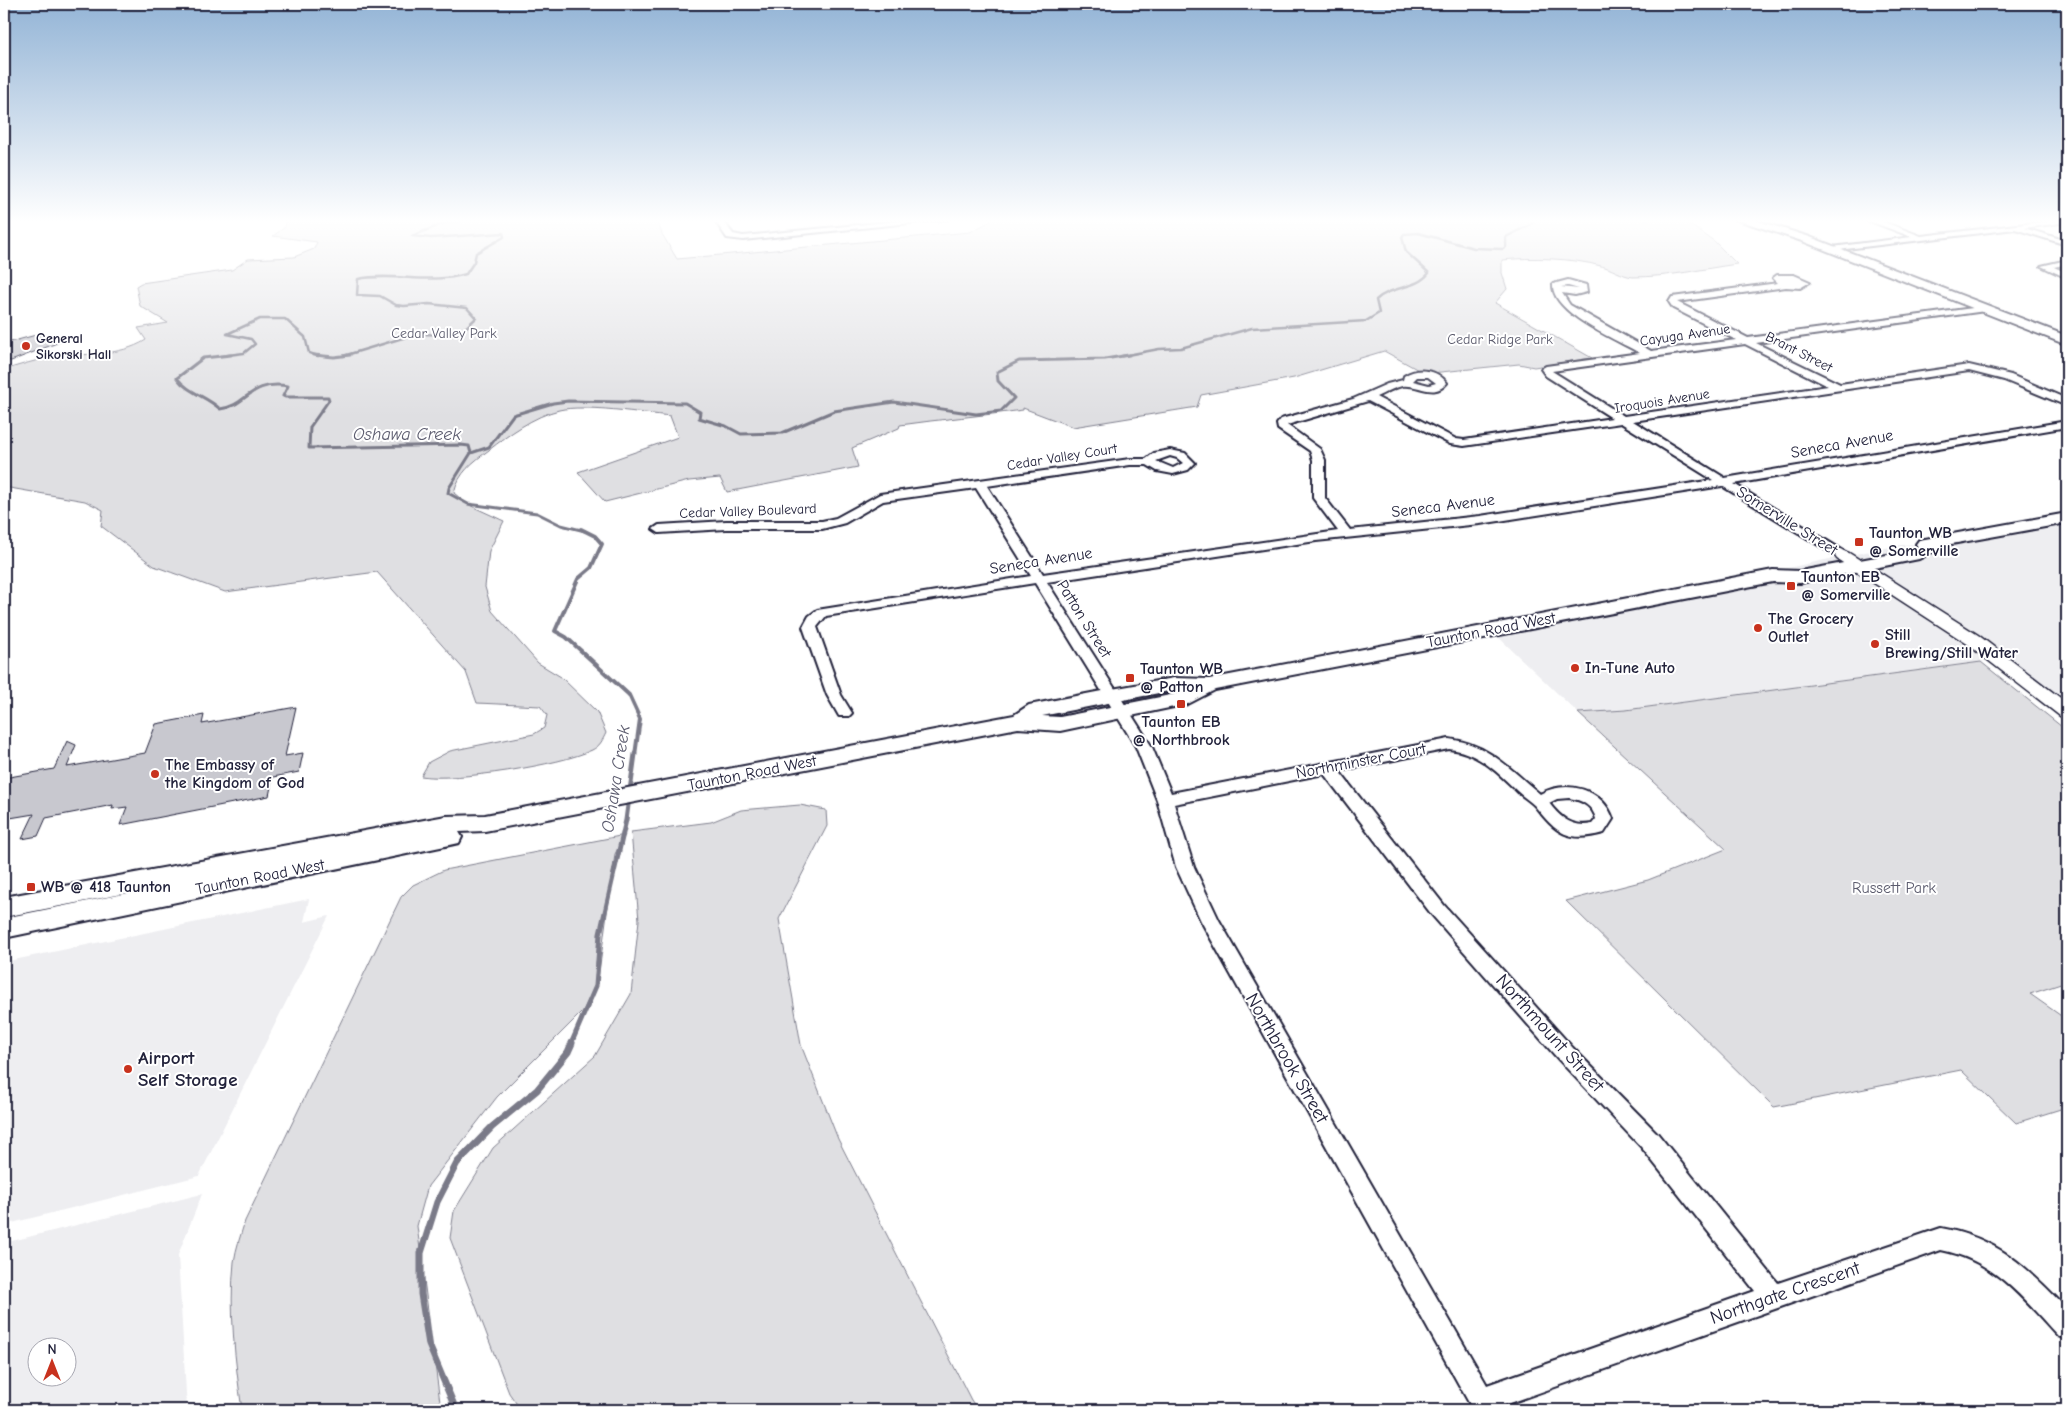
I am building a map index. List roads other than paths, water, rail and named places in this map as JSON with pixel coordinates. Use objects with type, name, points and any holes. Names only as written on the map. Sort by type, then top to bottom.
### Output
[{"type":"main road","points":[[1924,285],[2067,340]]},
{"type":"main road","name":"Taunton Road West","points":[[4,907],[446,824],[485,823],[1018,721],[1060,724],[1117,703],[1181,699],[1209,685],[1773,576],[1800,577],[1851,561],[1919,554],[1940,543],[2067,518]]},
{"type":"main road","name":"Taunton Road West","points":[[4,928],[442,840],[485,823]]},
{"type":"street","name":"Brant Street","points":[[1779,285],[1675,299],[1673,302],[1676,306],[1840,388]]},
{"type":"street","points":[[1559,290],[1558,293],[1571,311],[1649,354]]},
{"type":"street","name":"Cayuga Avenue","points":[[1549,374],[1546,369],[1551,367],[1985,308]]},
{"type":"street","name":"Iroquois Avenue","points":[[1368,397],[1454,442],[1464,443],[1626,421],[1969,368],[1989,371],[2067,403]]},
{"type":"street","name":"Somerville Street","points":[[1549,374],[1851,561],[1972,639],[2067,712]]},
{"type":"street","points":[[1347,534],[1319,498],[1319,460],[1316,449],[1282,427],[1282,424],[1285,420],[1368,397],[1408,382]]},
{"type":"street","name":"Seneca Avenue","points":[[844,714],[834,695],[810,626],[814,619],[822,613],[1211,552],[1347,534],[1480,520],[1724,482],[2067,424]]},
{"type":"street","name":"Cedar Valley Court","points":[[980,484],[1130,462],[1149,462]]},
{"type":"street","name":"Cedar Valley Boulevard","points":[[659,529],[734,525],[786,527],[824,524],[849,518],[880,498],[980,484]]},
{"type":"street","name":"Patton Street","points":[[980,484],[1117,703]]},
{"type":"street","name":"Northbrook Street","points":[[1117,703],[1144,747],[1165,800],[1185,867],[1210,921],[1484,1405]]},
{"type":"street","name":"Northminster Court","points":[[1165,800],[1449,744],[1459,744],[1480,752],[1540,802]]},
{"type":"street","name":"Northmount Street","points":[[1328,768],[1438,910],[1566,1054],[1650,1141],[1774,1296]]},
{"type":"street","name":"Northgate Crescent","points":[[1484,1405],[1774,1296],[1942,1239],[1961,1241],[1995,1258],[2015,1272],[2067,1327]]},
{"type":"waterway","name":"Oshawa Creek","points":[[344,356],[416,334],[458,335],[476,318],[467,308],[429,304],[404,306],[396,305],[380,296],[357,295],[358,285]]},
{"type":"waterway","points":[[1122,356],[1159,349],[1181,348],[1252,328],[1366,321],[1379,313],[1376,300],[1382,295],[1411,285]]},
{"type":"waterway","name":"Oshawa Creek","points":[[220,356],[244,353],[255,344],[251,339],[227,334],[260,319],[285,319],[305,337],[309,353],[315,355]]},
{"type":"waterway","name":"Oshawa Creek","points":[[231,355],[203,358],[177,378],[186,387],[220,409],[237,403],[256,390],[275,385],[288,386],[283,396],[285,397],[328,397],[329,400],[310,427],[309,448],[461,445],[469,446],[471,453]]},
{"type":"waterway","name":"Oshawa Creek","points":[[315,355],[344,356]]},
{"type":"waterway","name":"Oshawa Creek","points":[[344,356],[350,355]]},
{"type":"waterway","points":[[471,453],[489,447],[513,415],[553,403],[568,401],[685,403],[700,412],[699,418],[726,426],[741,434],[782,433],[834,411],[894,402],[976,414],[1001,411],[1014,398],[998,381],[997,372],[1019,361],[1105,359],[1129,355]]},
{"type":"waterway","name":"Oshawa Creek","points":[[471,453],[449,488],[448,493],[468,504],[537,513],[561,525],[585,531]]},
{"type":"waterway","name":"Oshawa Creek","points":[[581,529],[585,531]]},
{"type":"waterway","name":"Oshawa Creek","points":[[585,531],[595,536],[602,544],[591,568],[578,579],[555,631],[566,637],[629,695],[640,719],[635,755]]},
{"type":"waterway","name":"Oshawa Creek","points":[[571,1044],[596,986],[600,934],[626,820],[635,754]]},
{"type":"waterway","name":"Oshawa Creek","points":[[456,1410],[429,1345],[421,1294],[421,1253],[437,1202],[457,1163],[492,1127],[537,1090],[568,1052],[572,1043]]},
{"type":"place","name":"General Sikorski Hall","points":[[26,346]]},
{"type":"place","name":"Taunton WB @ Somerville","points":[[1859,542]]},
{"type":"place","name":"Taunton EB @ Somerville","points":[[1791,586]]},
{"type":"place","name":"The Grocery Outlet","points":[[1758,628]]},
{"type":"place","name":"Still Brewing/Still Water","points":[[1875,644]]},
{"type":"place","name":"In-Tune Auto","points":[[1575,668]]},
{"type":"place","name":"Taunton WB @ Patton","points":[[1130,678]]},
{"type":"place","name":"Taunton EB @ Northbrook","points":[[1181,704]]},
{"type":"place","name":"The Embassy of the Kingdom of God","points":[[155,774]]},
{"type":"place","name":"WB @ 418 Taunton","points":[[31,887]]},
{"type":"place","name":"Airport Self Storage","points":[[128,1069]]},
{"type":"park label","name":"Cedar Valley Park","points":[[444,333]]},
{"type":"park label","name":"Cedar Ridge Park","points":[[1500,339]]},
{"type":"park label","name":"Russett Park","points":[[1894,888]]}]
